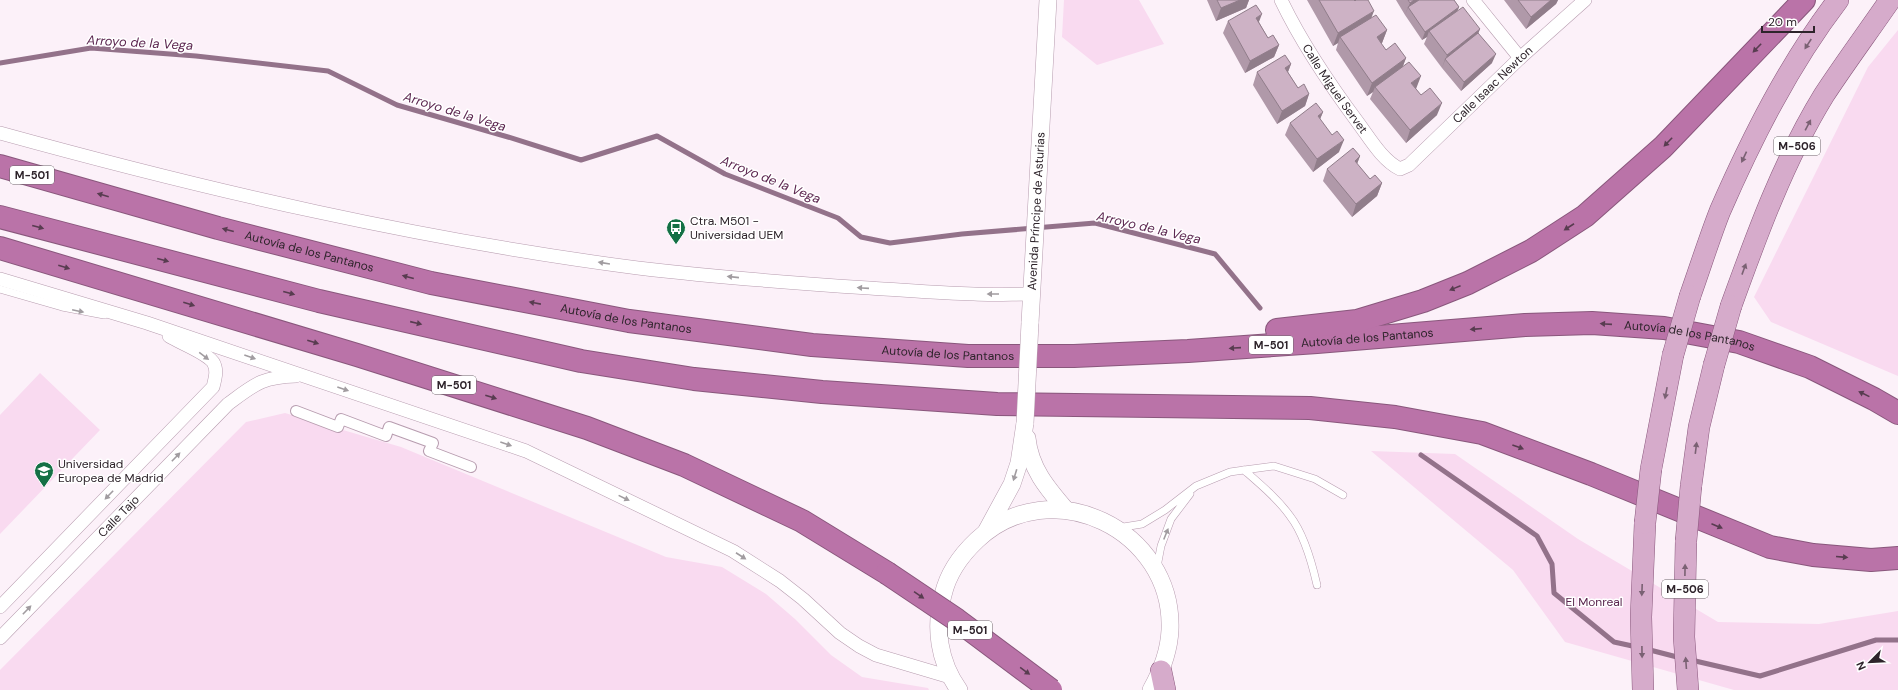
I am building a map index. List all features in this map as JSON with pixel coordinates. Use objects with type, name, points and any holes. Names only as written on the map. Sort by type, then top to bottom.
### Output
[{"type":"highway","points":[[1074,356],[1112,348],[1172,339],[1302,328],[1357,321],[1423,301],[1475,279],[1531,251],[1585,216],[1663,147],[1804,0]]},
{"type":"highway","name":"Autovía de los Pantanos","points":[[0,166],[218,228],[431,283],[628,321],[812,345],[968,356],[1074,356],[1272,345],[1525,325],[1592,323],[1664,328],[1739,342],[1810,367],[1874,398],[1898,413]]},
{"type":"highway","points":[[0,217],[327,303],[581,361],[694,379],[822,392],[997,404],[1310,408],[1395,417],[1482,433],[1591,474],[1770,547],[1812,555],[1856,559],[1871,560],[1898,558]]},
{"type":"highway","name":"M-501","points":[[0,248],[357,355],[587,428],[684,465],[802,521],[887,573],[957,620],[1051,690]]},
{"type":"main road","name":"M-506","points":[[1643,689],[1641,617],[1645,523],[1651,469],[1673,355],[1690,296],[1720,212],[1746,153],[1769,109],[1804,50],[1838,0]]},
{"type":"main road","name":"M-506","points":[[1688,690],[1684,636],[1686,541],[1691,486],[1699,427],[1714,365],[1731,306],[1756,237],[1786,166],[1824,96],[1890,0]]},
{"type":"street","name":"Avenida Príncipe de Asturias","points":[[987,530],[1012,484],[1019,463],[1025,423],[1048,0]]},
{"type":"street","name":"Calle Miguel Servet","points":[[1281,0],[1305,45],[1337,94],[1369,138],[1392,165],[1400,169]]},
{"type":"street","points":[[1474,0],[1520,58]]},
{"type":"street","name":"Calle Isaac Newton","points":[[1400,169],[1409,165],[1520,58],[1585,0]]},
{"type":"street","points":[[0,133],[121,167],[235,194],[478,244],[638,268],[790,283],[974,294],[1032,294]]},
{"type":"street","points":[[0,279],[147,323],[526,451],[733,551],[780,581],[803,599],[840,633],[859,646],[876,655],[954,684]]},
{"type":"street","name":"Calle Tajo","points":[[0,607],[213,387],[216,373],[212,362],[198,351],[147,323]]},
{"type":"street","name":"Calle Tajo","points":[[0,638],[228,404],[262,380],[282,376],[306,376]]},
{"type":"street","points":[[296,411],[338,427],[341,419],[386,436],[389,427],[432,443],[430,451],[471,467]]},
{"type":"street","name":"Avenida Príncipe de Asturias","points":[[1025,423],[1028,454],[1037,472],[1066,510]]},
{"type":"street","points":[[954,684],[940,646],[938,613],[946,581],[963,553],[987,530],[1011,517],[1038,510],[1066,510],[1092,516],[1116,528],[1139,547],[1157,572],[1168,606],[1170,631],[1163,681],[1151,690]]},
{"type":"lane","points":[[0,289],[96,315],[130,318]]},
{"type":"lane","points":[[1116,528],[1142,524],[1165,510],[1196,486],[1230,472],[1274,466],[1314,479],[1343,495]]},
{"type":"lane","points":[[1244,470],[1291,516],[1311,557],[1317,585]]},
{"type":"lane","points":[[1157,572],[1161,546],[1171,519],[1196,486]]},
{"type":"green space","points":[[1064,0],[1139,0],[1164,44],[1097,65],[1062,37]]},
{"type":"green space","points":[[1898,30],[1898,376],[1771,322],[1754,297],[1868,67]]},
{"type":"green space","points":[[40,373],[100,430],[0,534],[0,415]]},
{"type":"green space","points":[[285,413],[401,447],[666,557],[722,567],[766,594],[795,619],[831,655],[862,677],[928,688],[929,690],[0,690],[0,670],[246,422]]},
{"type":"green space","name":"El Monreal","points":[[1371,451],[1455,454],[1578,539],[1718,622],[1819,624],[1898,611],[1898,690],[1734,690],[1565,642],[1513,570]]},
{"type":"building","points":[[1217,0],[1240,0],[1221,8]]},
{"type":"building","points":[[1319,0],[1368,0],[1374,11],[1338,33]]},
{"type":"building","points":[[1419,0],[1454,0],[1459,7],[1425,32],[1408,7]]},
{"type":"building","points":[[1518,0],[1551,0],[1531,17]]},
{"type":"building","points":[[1256,5],[1262,14],[1256,18],[1268,38],[1273,35],[1279,45],[1250,61],[1228,21]]},
{"type":"building","points":[[1463,7],[1480,29],[1447,55],[1429,31]]},
{"type":"building","points":[[1376,15],[1387,30],[1377,37],[1381,43],[1386,50],[1395,43],[1406,58],[1372,83],[1340,37]]},
{"type":"building","points":[[1478,33],[1496,54],[1464,82],[1445,59]]},
{"type":"building","points":[[1285,55],[1291,64],[1285,68],[1298,88],[1304,84],[1309,94],[1282,111],[1257,72]]},
{"type":"building","points":[[1409,62],[1421,76],[1411,83],[1421,95],[1430,88],[1442,103],[1410,130],[1375,87]]},
{"type":"building","points":[[1316,103],[1323,112],[1318,116],[1332,135],[1337,131],[1344,140],[1317,159],[1290,123]]},
{"type":"building","points":[[1353,148],[1360,156],[1355,161],[1370,179],[1375,175],[1382,183],[1356,204],[1327,169]]},
{"type":"waterway","name":"Arroyo de la Vega","points":[[0,63],[91,48],[196,56],[328,71],[397,105],[581,160],[657,136],[725,174],[838,218],[861,237],[890,243],[962,234],[1095,223],[1215,254],[1260,308]]},
{"type":"waterway","points":[[1421,455],[1537,536],[1552,564],[1554,593],[1614,642],[1637,647]]},
{"type":"waterway","points":[[1691,660],[1760,676],[1876,640],[1898,640]]},
{"type":"waterway","points":[[1646,649],[1681,658]]},
{"type":"place","name":"Ctra. M501 - Universidad UEM","points":[[676,245]]},
{"type":"place","name":"Universidad Europea de Madrid","points":[[44,488]]}]
